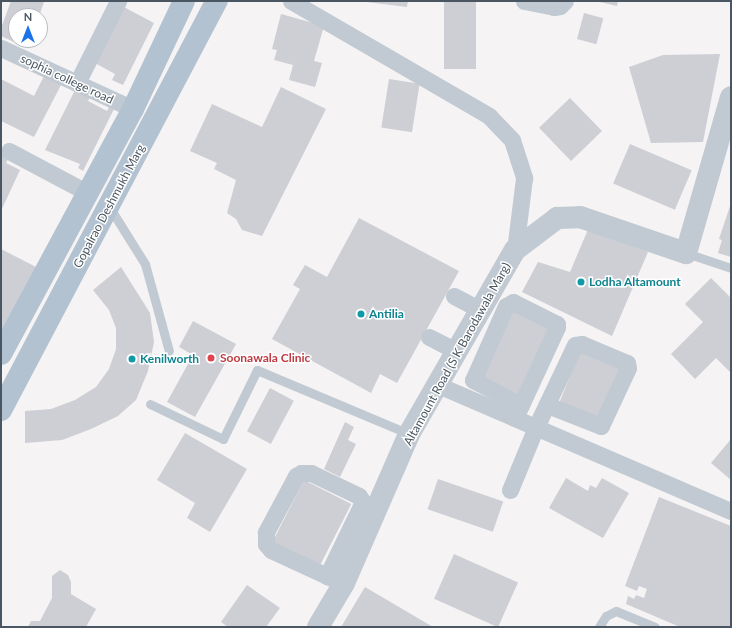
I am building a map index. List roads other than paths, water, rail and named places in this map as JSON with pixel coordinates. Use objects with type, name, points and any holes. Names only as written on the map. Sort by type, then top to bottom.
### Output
[{"type":"main road","name":"Gopalrao Deshmukh Marg","points":[[1,410],[217,1]]},
{"type":"main road","name":"Gopalrao Deshmukh Marg","points":[[1,354],[133,110],[180,2]]},
{"type":"street","points":[[77,83],[118,1]]},
{"type":"street","points":[[291,1],[489,116],[512,140],[524,178],[515,250]]},
{"type":"street","points":[[524,1],[554,7],[560,6],[565,1]]},
{"type":"street","name":"sophia college road","points":[[1,48],[133,110]]},
{"type":"street","points":[[686,253],[731,98]]},
{"type":"street","points":[[9,151],[88,193]]},
{"type":"street","name":"Altamount Road (S K Barodawala Marg)","points":[[318,627],[336,579],[365,517],[453,357],[490,307],[515,250],[557,218],[580,217],[686,253]]},
{"type":"street","points":[[454,296],[490,307],[516,302],[557,324],[518,411]]},
{"type":"street","points":[[490,307],[473,380],[475,383],[518,411],[536,427],[731,511]]},
{"type":"street","points":[[429,337],[475,373]]},
{"type":"street","points":[[510,490],[536,427],[576,346],[582,344],[627,363],[628,368],[601,426],[547,405]]},
{"type":"street","points":[[438,385],[518,411]]},
{"type":"street","points":[[336,579],[271,550],[266,544],[266,532],[296,476],[301,473],[311,473],[359,496],[363,502],[365,517]]},
{"type":"lane","points":[[109,206],[145,264],[169,351]]},
{"type":"lane","points":[[686,253],[731,268]]},
{"type":"lane","points":[[150,404],[223,439],[257,370],[410,434]]},
{"type":"lane","points":[[599,627],[606,616],[616,611],[655,627]]},
{"type":"place","name":"Lodha Altamount","points":[[581,282]]},
{"type":"place","name":"Antilia","points":[[361,314]]},
{"type":"place","name":"Soonawala Clinic","points":[[211,358]]},
{"type":"place","name":"Kenilworth","points":[[132,359]]}]
